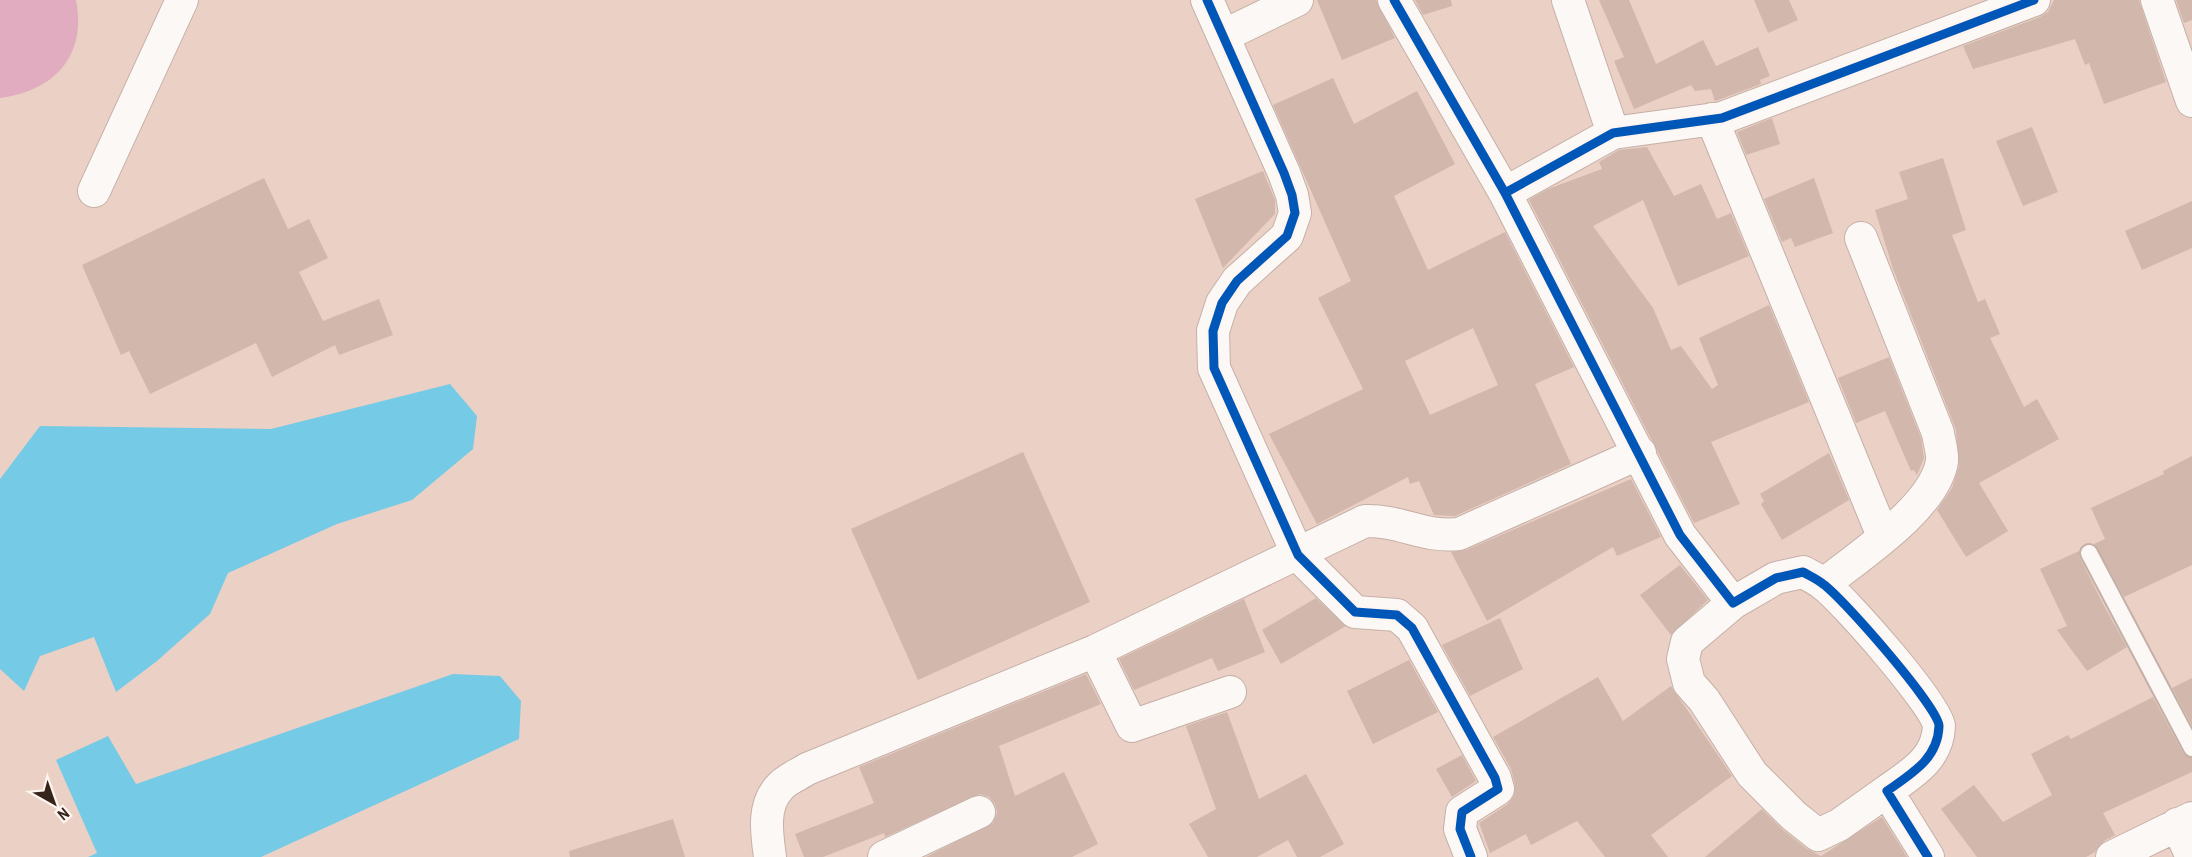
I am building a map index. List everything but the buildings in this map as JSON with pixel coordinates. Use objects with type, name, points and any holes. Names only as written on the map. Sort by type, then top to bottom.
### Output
[{"type":"street","points":[[94,191],[182,0]]},
{"type":"street","points":[[1207,0],[1284,173],[1292,195],[1295,213],[1287,236],[1237,281],[1222,303],[1213,330],[1214,368],[1298,555],[1355,612],[1397,615],[1412,628],[1495,778],[1498,789],[1462,812],[1460,829],[1471,857]]},
{"type":"street","points":[[1223,36],[1298,0]]},
{"type":"street","points":[[1394,0],[1505,193],[1680,535],[1733,603]]},
{"type":"street","points":[[1568,0],[1613,132]]},
{"type":"street","points":[[1505,193],[1613,132],[1722,118],[2034,0]]},
{"type":"street","points":[[2157,0],[2192,101]]},
{"type":"street","points":[[1712,119],[1883,536]]},
{"type":"street","points":[[1824,584],[1918,507],[1935,481],[1942,460],[1938,433],[1861,238]]},
{"type":"street","points":[[770,857],[766,821],[779,787],[807,769],[1095,651],[1365,521],[1384,520],[1438,537],[1459,534],[1640,453]]},
{"type":"street","points":[[1803,573],[1824,584],[1875,638],[1912,684],[1939,723],[1937,741],[1923,766],[1839,825],[1818,835],[1794,816],[1752,774],[1704,700],[1689,683],[1684,669],[1687,642],[1733,603],[1776,578],[1803,573]]},
{"type":"street","points":[[1095,651],[1132,726],[1230,692]]},
{"type":"street","points":[[1887,791],[1928,857]]},
{"type":"street","points":[[885,857],[979,812]]},
{"type":"street","points":[[2112,857],[2185,821],[2192,857]]},
{"type":"lane","points":[[2089,553],[2192,748]]},
{"type":"shaded area","points":[[0,0],[76,0],[78,20],[71,54],[51,79],[36,88],[0,98]]},
{"type":"water","points":[[450,384],[477,416],[473,449],[412,500],[337,524],[228,573],[210,614],[157,661],[116,692],[94,637],[40,656],[24,691],[0,669],[0,479],[40,426],[271,429]]},
{"type":"water","points":[[453,674],[500,676],[521,701],[519,739],[261,857],[88,857],[97,853],[56,760],[108,736],[136,784]]},
{"type":"cycle path","points":[[1207,0],[1284,173],[1292,195],[1295,213],[1287,236],[1237,281],[1222,303],[1213,331],[1214,368],[1298,555],[1355,612],[1397,615],[1412,628],[1495,778],[1498,789],[1462,812],[1460,829],[1471,857]]},
{"type":"cycle path","points":[[1394,0],[1505,193],[1680,535],[1733,603],[1776,578],[1803,572],[1821,582],[1849,609],[1888,653],[1935,715],[1939,726],[1934,748],[1914,772],[1887,791],[1928,857]]},
{"type":"cycle path","points":[[1505,193],[1613,133],[1722,118],[2034,0]]}]
